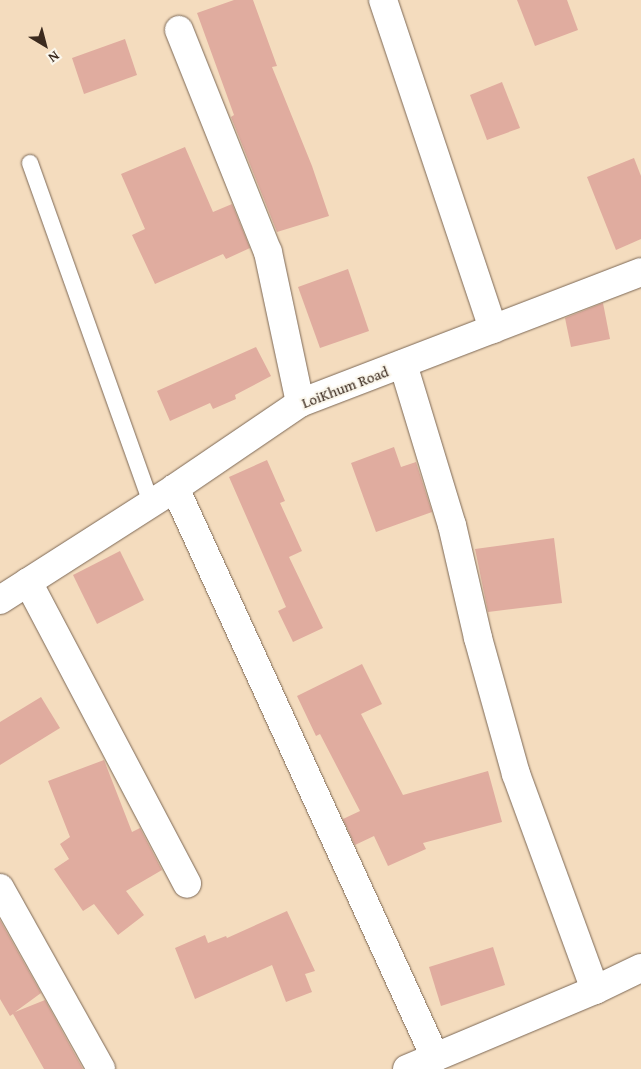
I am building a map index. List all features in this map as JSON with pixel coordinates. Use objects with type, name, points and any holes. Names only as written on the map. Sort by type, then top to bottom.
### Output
[{"type":"street","points":[[383,0],[493,329]]},
{"type":"street","points":[[179,30],[268,252],[300,403]]},
{"type":"street","name":"LoiKhum Road","points":[[0,600],[175,488],[300,403],[641,272]]},
{"type":"street","points":[[403,364],[452,525],[478,638],[516,774],[595,990]]},
{"type":"street","points":[[175,488],[435,1058]]},
{"type":"street","points":[[28,582],[187,884]]},
{"type":"street","points":[[0,888],[101,1069]]},
{"type":"street","points":[[407,1069],[595,990],[641,968]]},
{"type":"lane","points":[[30,163],[151,503]]},
{"type":"building","points":[[234,0],[253,0],[277,66],[272,67],[312,166],[329,216],[277,232],[231,117],[234,115],[197,13]]},
{"type":"building","points":[[517,0],[567,0],[578,30],[535,46]]},
{"type":"building","points":[[125,39],[137,75],[84,94],[72,58]]},
{"type":"building","points":[[502,82],[520,128],[487,140],[470,95]]},
{"type":"building","points":[[185,147],[213,212],[232,204],[250,248],[226,259],[223,254],[155,284],[132,235],[145,229],[121,174]]},
{"type":"building","points":[[634,158],[641,176],[641,239],[616,250],[587,177]]},
{"type":"building","points":[[348,269],[369,331],[320,348],[298,287]]},
{"type":"building","points":[[603,303],[610,339],[571,347],[565,318]]},
{"type":"building","points":[[256,347],[271,376],[235,395],[236,399],[213,409],[210,403],[170,421],[157,391]]},
{"type":"building","points":[[394,447],[401,467],[416,462],[432,512],[376,532],[351,463]]},
{"type":"building","points":[[267,460],[285,501],[280,503],[302,551],[289,557],[323,628],[293,642],[278,611],[286,607],[229,477]]},
{"type":"building","points":[[554,538],[562,603],[488,612],[475,549]]},
{"type":"building","points":[[120,551],[144,600],[97,624],[73,575]]},
{"type":"building","points":[[362,664],[382,704],[361,714],[403,795],[488,771],[502,822],[423,843],[426,849],[388,866],[374,836],[355,845],[343,819],[360,811],[320,734],[316,736],[297,696]]},
{"type":"building","points":[[41,697],[60,728],[0,765],[0,722]]},
{"type":"building","points":[[104,760],[132,832],[140,828],[162,870],[126,891],[144,915],[118,935],[94,904],[83,911],[54,869],[69,859],[60,844],[70,837],[48,781]]},
{"type":"building","points":[[287,911],[315,971],[305,974],[312,992],[286,1002],[272,965],[195,999],[175,948],[205,935],[208,943],[226,936],[227,938]]},
{"type":"building","points":[[0,920],[41,993],[15,1012],[45,1000],[83,1069],[44,1069],[13,1014],[10,1016],[0,999]]},
{"type":"building","points":[[493,947],[505,985],[441,1006],[429,967]]}]
